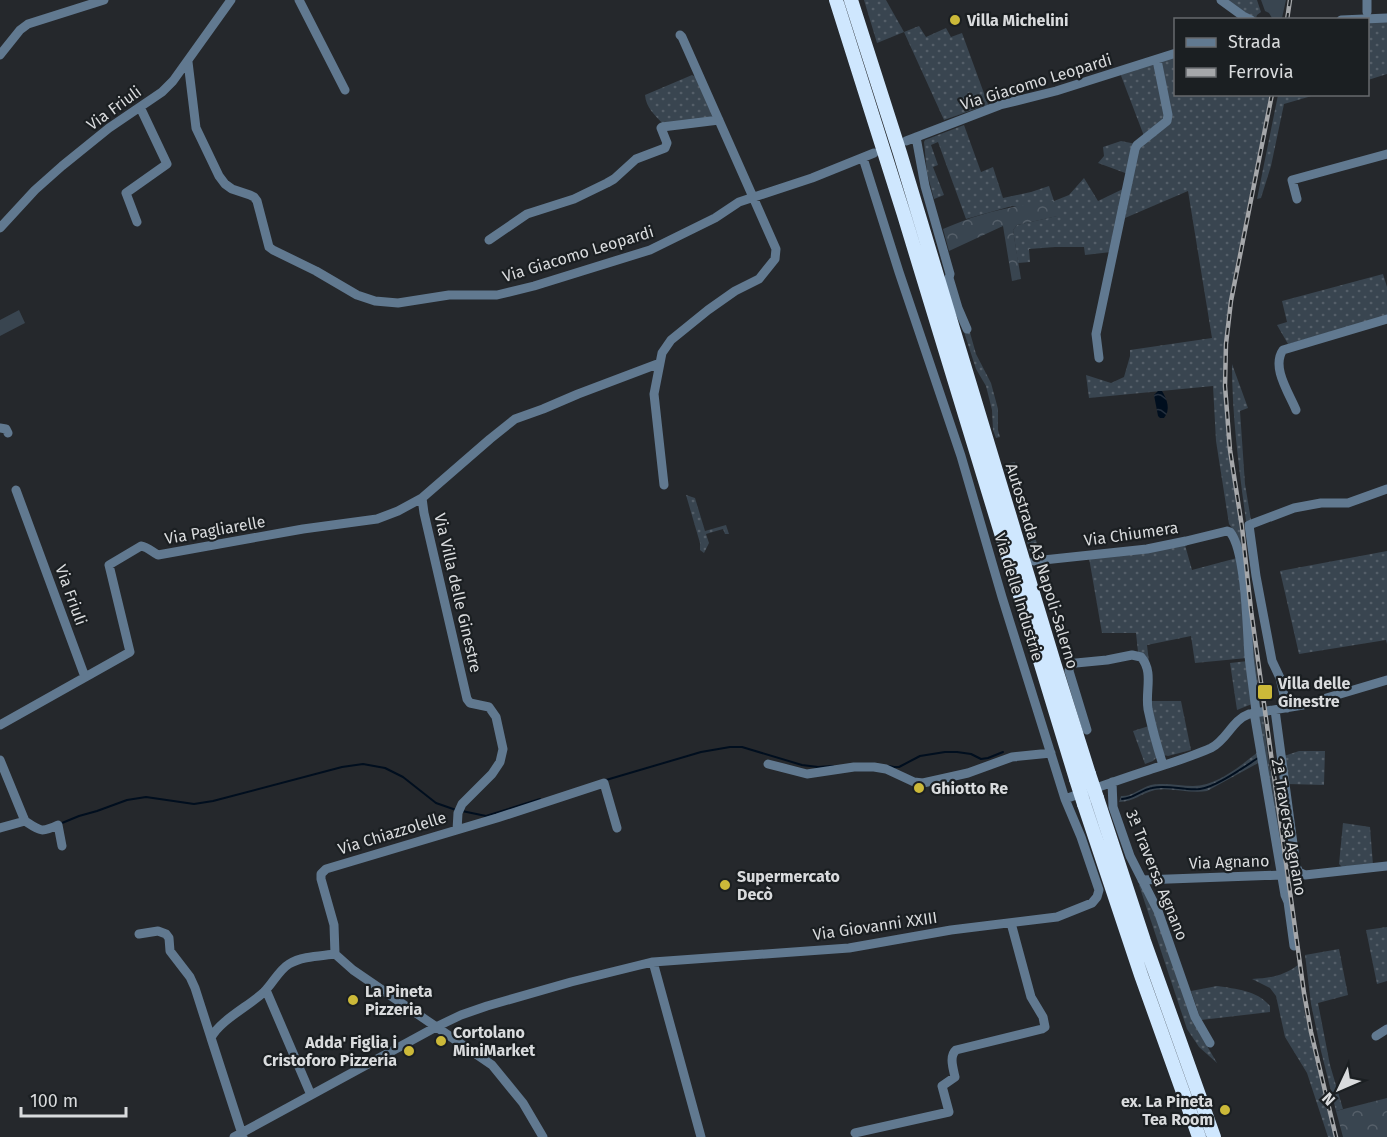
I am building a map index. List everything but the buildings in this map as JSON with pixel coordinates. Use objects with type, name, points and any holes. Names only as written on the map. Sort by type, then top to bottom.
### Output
[{"type":"highway","name":"Autostrada A3 Napoli-Salerno","points":[[836,0],[1083,776],[1097,798],[1147,951],[1214,1137]]},
{"type":"highway","name":"Autostrada A3 Napoli-Salerno","points":[[851,0],[900,153],[1062,687],[1083,776],[1084,804],[1141,975],[1199,1137]]},
{"type":"street","points":[[0,55],[20,30],[28,24],[104,0]]},
{"type":"street","name":"Via Friuli","points":[[0,228],[35,190],[62,166],[173,81],[189,62],[231,0]]},
{"type":"street","points":[[299,0],[345,90]]},
{"type":"street","points":[[1221,0],[1247,18]]},
{"type":"street","points":[[1367,0],[1367,12]]},
{"type":"street","points":[[1369,19],[1387,18]]},
{"type":"street","points":[[664,484],[654,394],[662,353],[671,340],[726,297],[759,279],[775,259],[776,249],[680,35]]},
{"type":"street","name":"Via Giacomo Leopardi","points":[[906,141],[1000,105],[1056,91],[1174,55]]},
{"type":"street","points":[[1099,358],[1096,334],[1135,149],[1167,121],[1168,114],[1157,60]]},
{"type":"street","name":"Via Giacomo Leopardi","points":[[189,62],[196,128],[225,184],[254,197],[257,201],[269,247],[357,295],[375,301],[398,303],[449,295],[497,295],[534,286],[650,250],[715,218],[740,202],[805,181],[874,153]]},
{"type":"street","points":[[137,222],[126,193],[167,164],[140,107]]},
{"type":"street","points":[[489,240],[527,214],[574,199],[614,179],[636,159],[665,148],[667,143],[662,127],[719,120]]},
{"type":"street","points":[[916,137],[922,176],[958,308],[967,329]]},
{"type":"street","points":[[1297,199],[1292,180],[1387,154]]},
{"type":"street","name":"Via delle Industrie","points":[[863,158],[944,404],[1065,798]]},
{"type":"street","points":[[1296,410],[1280,370],[1279,355],[1283,350],[1387,319]]},
{"type":"street","name":"Via Villa delle Ginestre","points":[[457,830],[459,811],[465,801],[492,774],[500,762],[503,749],[496,717],[489,708],[470,703],[467,699],[422,498],[515,419],[660,363]]},
{"type":"street","points":[[1287,708],[1280,678],[1272,661],[1249,525],[1294,508],[1321,503],[1348,503],[1387,489]]},
{"type":"street","name":"Via Friuli","points":[[16,490],[85,677]]},
{"type":"street","name":"Via Pagliarelle","points":[[0,725],[130,652],[109,566],[141,546],[158,555],[322,526],[376,519],[398,511],[422,498]]},
{"type":"street","name":"Via Chiumera","points":[[1034,561],[1147,549],[1230,532]]},
{"type":"street","name":"2ª Traversa Agnano","points":[[1230,532],[1236,544],[1243,579],[1255,712],[1294,946]]},
{"type":"street","points":[[1087,730],[1070,664],[1132,655],[1141,657],[1148,667],[1148,707],[1163,765]]},
{"type":"street","points":[[1065,798],[1212,747],[1220,742],[1241,716],[1304,705],[1387,680]]},
{"type":"street","points":[[1275,710],[1296,866],[1299,872],[1305,875],[1387,867]]},
{"type":"street","points":[[768,764],[807,774],[854,767],[874,767],[886,769],[914,782],[923,783],[968,773],[1012,757],[1051,753]]},
{"type":"street","points":[[0,760],[24,821],[39,831],[46,831],[58,825],[62,846]]},
{"type":"street","name":"3ª Traversa Agnano","points":[[1112,782],[1113,807],[1130,856],[1158,911],[1195,1017],[1210,1043]]},
{"type":"street","name":"Via Chiazzolelle","points":[[335,954],[334,925],[321,879],[322,872],[326,869],[506,816],[604,783],[616,828]]},
{"type":"street","name":"Via Giovanni XXIII","points":[[239,1136],[461,1015],[571,982],[653,962],[849,948],[949,930],[1057,917],[1092,903],[1099,890],[1065,798]]},
{"type":"street","points":[[0,828],[24,821]]},
{"type":"street","name":"Via Agnano","points":[[1142,880],[1282,875]]},
{"type":"street","points":[[855,1133],[949,1112],[942,1086],[955,1077],[953,1052],[1045,1027],[1044,1017],[1031,997],[1011,923]]},
{"type":"street","points":[[139,934],[158,931],[166,934],[169,938],[170,951],[190,977],[211,1038],[239,1136]]},
{"type":"street","points":[[211,1038],[213,1032],[266,990],[285,967],[313,956],[335,954],[353,970],[492,1065],[523,1102],[543,1137]]},
{"type":"street","points":[[653,962],[700,1137]]},
{"type":"street","points":[[266,990],[311,1095]]},
{"type":"street","points":[[1376,1036],[1387,1029]]},
{"type":"green space","points":[[864,0],[886,0],[904,32],[877,43]]},
{"type":"green space","points":[[1224,0],[1257,0],[1261,12],[1256,18]]},
{"type":"green space","points":[[1261,0],[1286,0],[1282,18],[1272,18],[1265,11]]},
{"type":"green space","points":[[1387,21],[1387,74],[1369,80],[1369,22]]},
{"type":"green space","points":[[919,26],[926,37],[946,28],[951,37],[962,33],[989,107],[984,106],[944,120],[904,32]]},
{"type":"green space","points":[[1174,56],[1174,96],[1270,96],[1227,317],[1224,390],[1255,642],[1253,642],[1258,683],[1256,684],[1234,531],[1229,524],[1216,441],[1213,386],[1089,398],[1086,375],[1111,383],[1124,377],[1130,350],[1212,338],[1188,191],[1125,218],[1139,146],[1169,124],[1160,62]]},
{"type":"green space","points":[[1154,63],[1165,119],[1144,136],[1120,73]]},
{"type":"green space","points":[[692,75],[696,77],[712,117],[663,124],[649,108],[645,95]]},
{"type":"green space","points":[[1278,96],[1312,96],[1284,104],[1271,166],[1261,198],[1257,199]]},
{"type":"green space","points":[[964,125],[981,172],[993,167],[1003,198],[1049,186],[1054,201],[1069,195],[1084,178],[1098,201],[1125,188],[1111,252],[1085,255],[1084,247],[1029,249],[1030,262],[1018,263],[1013,230],[1017,225],[1057,216],[1012,206],[966,219],[938,142],[931,145],[938,165],[933,167],[944,195],[934,199],[927,173],[924,142]]},
{"type":"green space","points":[[1121,141],[1136,144],[1128,174],[1098,163],[1104,156],[1103,147]]},
{"type":"green space","points":[[1053,201],[1058,216],[1017,225],[1013,230],[1021,279],[1012,281],[1003,226],[949,251],[943,229],[997,210]]},
{"type":"green space","points":[[1383,274],[1387,287],[1387,316],[1288,344],[1277,325],[1287,322],[1282,301]]},
{"type":"green space","points":[[19,310],[25,323],[0,336],[0,320]]},
{"type":"green space","points":[[969,329],[976,354],[991,383],[998,409],[1000,437],[996,438],[993,430],[992,410],[986,386],[976,369],[964,332]]},
{"type":"green space","points":[[1232,364],[1248,408],[1240,411],[1245,484],[1251,520],[1246,521],[1238,462]]},
{"type":"green space","points":[[1015,462],[1017,477],[1041,557],[1032,559],[1004,464]]},
{"type":"green space","points":[[686,495],[695,498],[705,531],[726,525],[729,534],[725,534],[723,529],[706,534],[709,543],[704,553],[700,550]]},
{"type":"green space","points":[[1185,545],[1192,570],[1237,558],[1247,658],[1195,663],[1191,636],[1147,645],[1149,662],[1138,652],[1136,633],[1102,633],[1089,558]]},
{"type":"green space","points":[[1387,551],[1387,644],[1386,640],[1299,654],[1280,571]]},
{"type":"green space","points":[[1248,661],[1252,704],[1237,710],[1230,663]]},
{"type":"green space","points":[[1150,701],[1181,701],[1191,750],[1168,756],[1163,755]]},
{"type":"green space","points":[[1263,716],[1290,892],[1288,892],[1257,717]]},
{"type":"green space","points":[[1149,726],[1157,757],[1145,764],[1133,731]]},
{"type":"green space","points":[[1299,751],[1325,751],[1324,785],[1287,784],[1284,756]]},
{"type":"green space","points":[[1258,752],[1260,762],[1207,791],[1155,790],[1129,801],[1119,802],[1121,796],[1129,795],[1151,785],[1193,786],[1211,783],[1228,774]]},
{"type":"green space","points":[[1343,823],[1370,827],[1373,865],[1342,867],[1339,864]]},
{"type":"green space","points":[[1139,885],[1142,885],[1156,915],[1196,1027],[1217,1063],[1199,1047],[1187,1029]]},
{"type":"green space","points":[[1387,927],[1387,981],[1377,984],[1366,930]]},
{"type":"green space","points":[[1339,949],[1348,995],[1318,1003],[1330,1065],[1343,1109],[1336,1111],[1311,1004],[1305,955]]},
{"type":"green space","points":[[1298,965],[1305,1014],[1335,1137],[1328,1137],[1307,1073],[1285,1037],[1276,996],[1270,988],[1252,979],[1276,976]]},
{"type":"green space","points":[[1217,986],[1246,991],[1259,997],[1270,1006],[1270,1012],[1201,1020],[1191,991]]},
{"type":"green space","points":[[1387,1098],[1387,1137],[1343,1137],[1336,1111]]},
{"type":"water","points":[[1162,391],[1168,404],[1164,418],[1158,416],[1154,395]]},
{"type":"waterway","points":[[606,780],[701,752],[730,747],[742,747],[802,765],[833,766]]},
{"type":"waterway","points":[[889,766],[899,767],[920,756],[945,752],[971,754],[981,759],[1003,752]]},
{"type":"waterway","points":[[1122,799],[1158,787],[1200,789],[1214,785],[1258,758]]},
{"type":"waterway","points":[[62,823],[127,800],[146,797],[194,804],[342,767],[363,764],[385,768],[403,777],[436,803],[456,810]]},
{"type":"waterway","points":[[462,811],[486,816],[540,799]]},
{"type":"railway","points":[[1287,18],[1290,0]]},
{"type":"railway","points":[[1272,96],[1231,301],[1226,344],[1225,386],[1230,450],[1304,993],[1336,1137]]},
{"type":"place","name":"Villa Michelini","points":[[955,20]]},
{"type":"place","name":"Villa delle Ginestre","points":[[1265,692]]},
{"type":"place","name":"Ghiotto Re","points":[[919,788]]},
{"type":"place","name":"Supermercato Decò","points":[[725,885]]},
{"type":"place","name":"La Pineta Pizzeria","points":[[353,1000]]},
{"type":"place","name":"Cortolano MiniMarket","points":[[441,1041]]},
{"type":"place","name":"Adda' Figlia i Cristoforo Pizzeria","points":[[409,1051]]},
{"type":"place","name":"ex. La Pineta Tea Room","points":[[1225,1110]]}]
